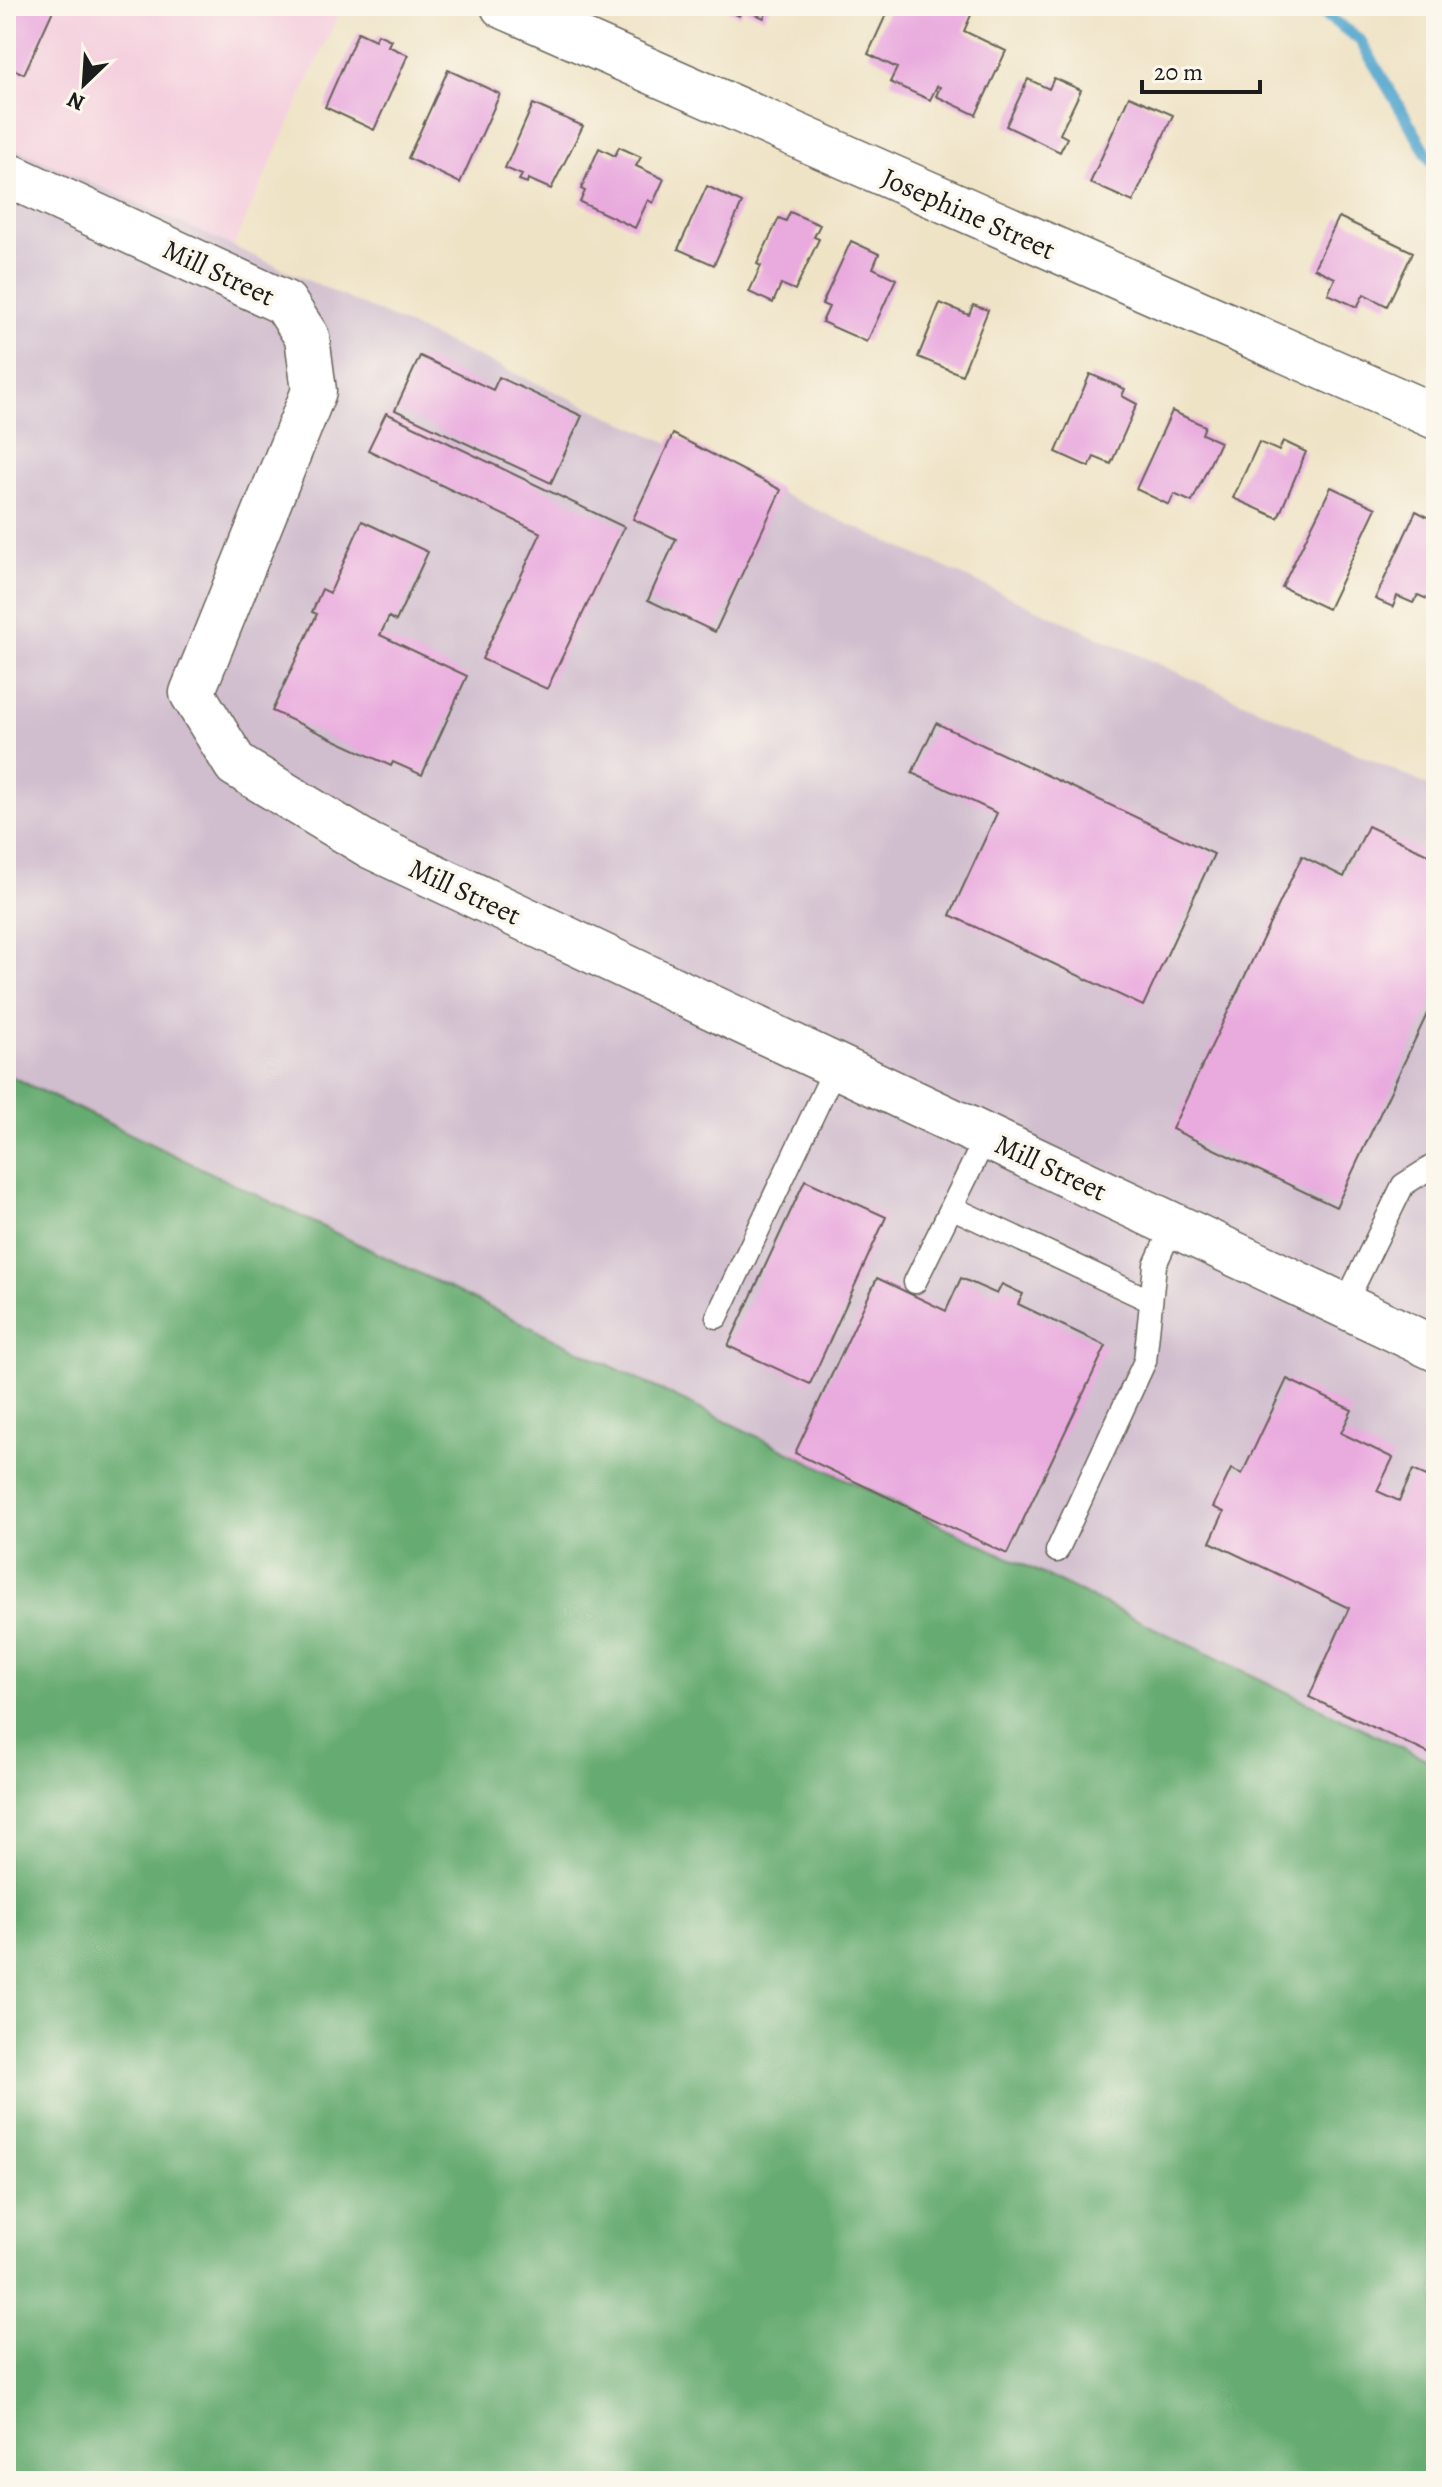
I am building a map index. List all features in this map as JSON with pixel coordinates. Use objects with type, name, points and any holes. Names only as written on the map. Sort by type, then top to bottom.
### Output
[{"type":"street","name":"Josephine Street","points":[[503,6],[1428,404]]},
{"type":"street","name":"Mill Street","points":[[6,174],[285,303],[307,337],[314,391],[192,693],[236,765],[370,846],[1436,1349]]},
{"type":"lane","points":[[717,1317],[836,1066]]},
{"type":"lane","points":[[915,1282],[986,1137]]},
{"type":"lane","points":[[1344,1306],[1403,1185],[1436,1164]]},
{"type":"lane","points":[[953,1208],[1151,1301]]},
{"type":"lane","points":[[1057,1551],[1145,1361],[1155,1265],[1173,1225]]},
{"type":"shaded area","points":[[6,6],[342,6],[233,247],[6,144]]},
{"type":"shaded area","points":[[6,144],[1436,789],[1436,1764],[6,1074]]},
{"type":"green space","points":[[6,1074],[1436,1764],[1436,2481],[6,2481]]},
{"type":"building","points":[[6,6],[55,6],[24,74],[6,66]]},
{"type":"building","points":[[719,6],[770,6],[764,18],[743,9],[739,16]]},
{"type":"building","points":[[890,6],[975,6],[964,31],[1006,51],[976,115],[936,96],[940,87],[937,86],[930,100],[890,82],[897,68],[868,54]]},
{"type":"building","points":[[358,32],[375,40],[378,34],[391,40],[388,46],[408,55],[374,130],[325,107]]},
{"type":"building","points":[[448,70],[500,94],[460,183],[408,158]]},
{"type":"building","points":[[1054,78],[1081,90],[1060,134],[1067,138],[1060,152],[1006,126],[1028,79],[1049,89]]},
{"type":"building","points":[[1129,96],[1173,115],[1133,202],[1090,183]]},
{"type":"building","points":[[533,104],[583,126],[551,189],[528,179],[527,183],[519,180],[522,175],[505,168]]},
{"type":"building","points":[[619,147],[641,157],[636,166],[664,179],[653,203],[648,200],[635,228],[580,202],[585,191],[581,189],[599,148],[615,156]]},
{"type":"building","points":[[707,186],[742,203],[714,265],[678,249]]},
{"type":"building","points":[[790,212],[820,225],[814,237],[819,239],[795,290],[781,284],[773,303],[749,292],[761,266],[757,264],[779,218],[786,221]]},
{"type":"building","points":[[1339,217],[1413,252],[1387,306],[1364,294],[1357,307],[1328,294],[1335,278],[1314,268]]},
{"type":"building","points":[[851,241],[879,254],[873,268],[896,279],[867,342],[822,322],[829,307],[822,304]]},
{"type":"building","points":[[940,303],[969,315],[973,305],[988,310],[962,375],[918,357]]},
{"type":"building","points":[[420,356],[493,390],[499,377],[582,416],[551,483],[395,410]]},
{"type":"building","points":[[1090,374],[1125,389],[1122,396],[1137,404],[1111,464],[1094,457],[1089,467],[1056,452]]},
{"type":"building","points":[[1172,411],[1205,426],[1202,434],[1220,442],[1192,502],[1174,494],[1169,505],[1136,489]]},
{"type":"building","points":[[386,413],[624,527],[547,689],[482,659],[541,533],[368,450]]},
{"type":"building","points":[[673,434],[781,490],[715,632],[648,600],[676,539],[633,519]]},
{"type":"building","points":[[1283,441],[1306,452],[1278,518],[1233,498],[1259,442],[1279,451]]},
{"type":"building","points":[[1331,487],[1376,508],[1328,609],[1282,587]]},
{"type":"building","points":[[1416,511],[1436,521],[1436,599],[1434,602],[1418,595],[1413,603],[1397,596],[1393,607],[1375,599]]},
{"type":"building","points":[[362,521],[428,552],[396,621],[389,617],[380,635],[467,676],[422,775],[393,762],[391,766],[272,711],[317,614],[312,612],[322,589],[330,593]]},
{"type":"building","points":[[936,723],[1214,854],[1143,1006],[950,915],[997,813],[912,773]]},
{"type":"building","points":[[1368,826],[1436,858],[1436,995],[1336,1207],[1172,1129],[1302,856],[1344,877]]},
{"type":"building","points":[[805,1180],[886,1217],[810,1384],[728,1346]]},
{"type":"building","points":[[877,1278],[946,1311],[961,1278],[997,1294],[1002,1284],[1023,1294],[1018,1304],[1106,1346],[1007,1554],[795,1453]]},
{"type":"building","points":[[1287,1379],[1352,1410],[1341,1433],[1393,1458],[1377,1491],[1399,1501],[1413,1470],[1436,1480],[1436,1757],[1309,1697],[1349,1608],[1210,1542],[1224,1512],[1213,1507],[1231,1469],[1242,1474]]},
{"type":"waterway","points":[[1314,6],[1360,40],[1436,169]]}]
